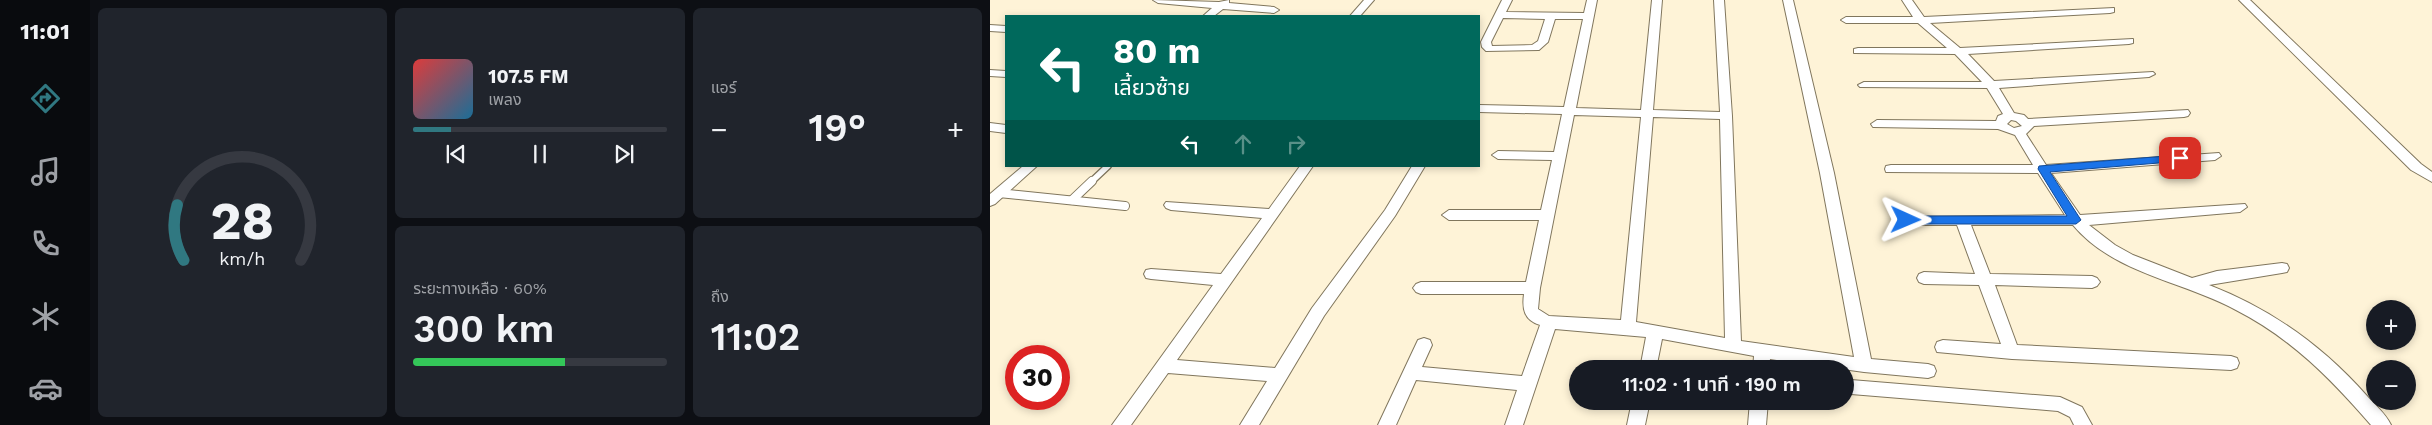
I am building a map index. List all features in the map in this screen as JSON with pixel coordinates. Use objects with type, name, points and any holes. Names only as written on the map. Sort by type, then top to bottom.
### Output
[{"type":"street","points":[[1158,0],[1225,2],[1274,10]]},
{"type":"street","points":[[1356,15],[1369,0]]},
{"type":"street","points":[[1507,0],[1486,42],[1486,46],[1490,48],[1535,48],[1543,42],[1551,16]]},
{"type":"street","points":[[1592,0],[1532,288],[1530,309],[1532,313],[1540,319],[1549,322],[1628,327],[1763,351],[1864,365],[1928,371]]},
{"type":"street","points":[[1628,327],[1657,0]]},
{"type":"street","points":[[1719,0],[1726,116],[1733,346]]},
{"type":"street","points":[[1788,0],[1827,173],[1864,365]]},
{"type":"street","points":[[1906,0],[1920,20],[1958,51],[1992,85],[2010,116]]},
{"type":"street","points":[[2244,0],[2416,168],[2432,178]]},
{"type":"street","points":[[1209,15],[1225,2]]},
{"type":"street","points":[[1846,20],[1920,20],[2110,10]]},
{"type":"street","points":[[1499,16],[1589,16]]},
{"type":"street","points":[[990,28],[1005,29]]},
{"type":"street","points":[[1858,51],[1958,51],[2129,41]]},
{"type":"street","points":[[990,73],[1005,74]]},
{"type":"street","points":[[1864,85],[1992,85],[2149,74]]},
{"type":"street","points":[[1480,108],[1648,115],[1726,116]]},
{"type":"street","points":[[1878,124],[2001,125],[2008,130],[2023,127],[2184,113]]},
{"type":"street","points":[[2001,125],[2002,119],[2010,116],[2020,118],[2043,169],[2076,220],[2110,250],[2129,261],[2192,284],[2240,305],[2274,325],[2304,346],[2331,369],[2382,425]]},
{"type":"street","points":[[990,127],[1005,129]]},
{"type":"street","points":[[1498,155],[1560,156]]},
{"type":"street","points":[[1891,169],[2043,169],[2215,156]]},
{"type":"street","points":[[993,195],[1030,167]]},
{"type":"street","points":[[1121,425],[1306,167]]},
{"type":"street","points":[[1249,425],[1318,312],[1390,213],[1418,167]]},
{"type":"street","points":[[1171,205],[1274,214]]},
{"type":"street","points":[[1906,220],[2076,220],[2240,207]]},
{"type":"street","points":[[1449,215],[1548,215]]},
{"type":"street","points":[[1963,221],[2012,352]]},
{"type":"street","points":[[2192,284],[2217,277],[2282,268]]},
{"type":"street","points":[[1151,274],[1225,280]]},
{"type":"street","points":[[1924,278],[1986,281],[2092,282]]},
{"type":"street","points":[[1421,288],[1532,288]]},
{"type":"street","points":[[1514,425],[1549,322]]},
{"type":"street","points":[[1650,360],[1655,332]]},
{"type":"street","points":[[1387,425],[1424,345]]},
{"type":"street","points":[[1942,347],[2231,363]]},
{"type":"street","points":[[1762,360],[1763,351]]},
{"type":"street","points":[[1164,366],[1279,376]]},
{"type":"street","points":[[1411,373],[1527,384]]},
{"type":"street","points":[[1854,387],[2060,404],[2076,412],[2083,425]]},
{"type":"street","points":[[1636,425],[1639,410]]},
{"type":"street","points":[[1757,425],[1758,410]]},
{"type":"lane","points":[[1072,200],[1107,167]]},
{"type":"lane","points":[[993,195],[1072,200],[1125,206]]},
{"type":"route","points":[[1906,220],[2076,220],[2043,169],[2180,158]]}]
